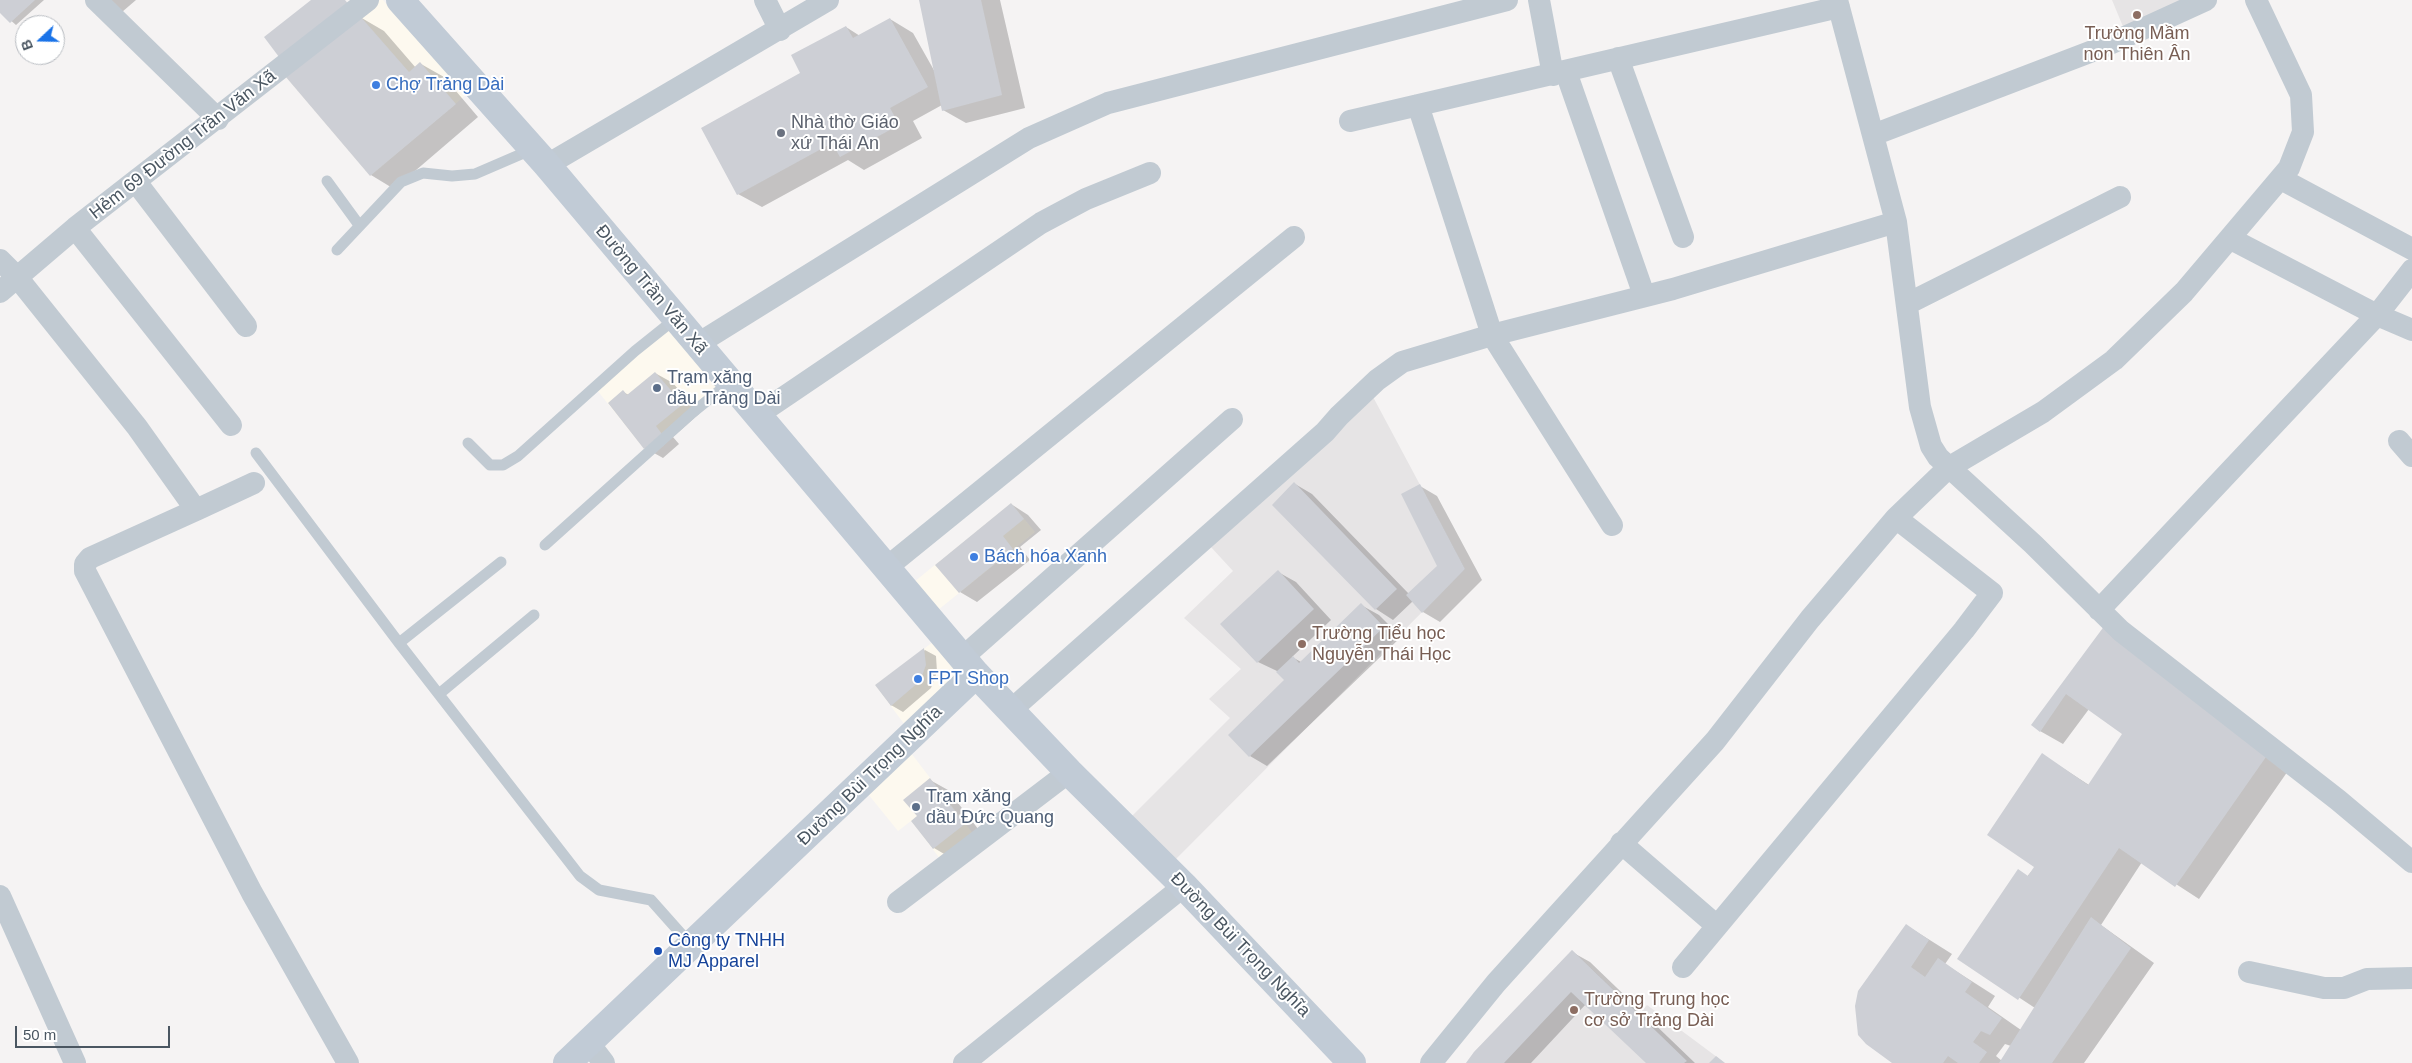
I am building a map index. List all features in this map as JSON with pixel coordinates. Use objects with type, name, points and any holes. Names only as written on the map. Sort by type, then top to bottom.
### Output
[{"type":"street","points":[[96,0],[218,119]]},
{"type":"street","name":"Hẻm 69 Đường Trần Văn Xã","points":[[0,292],[75,228],[218,119],[368,0]]},
{"type":"street","name":"Đường Trần Văn Xã","points":[[400,0],[540,157],[696,345],[969,666]]},
{"type":"street","points":[[765,0],[780,30]]},
{"type":"street","points":[[540,157],[780,30],[828,0]]},
{"type":"street","points":[[696,345],[970,173],[1029,138],[1068,120],[1108,104],[1507,0]]},
{"type":"street","points":[[1540,0],[1559,74],[1644,295]]},
{"type":"street","points":[[1872,135],[2103,47],[2206,0]]},
{"type":"street","points":[[1431,1063],[1496,983],[1621,842],[1715,741],[1810,619],[1896,518],[1948,468],[2043,412],[2114,360],[2184,292],[2281,179],[2289,168],[2302,132],[2301,95],[2256,0]]},
{"type":"street","points":[[1350,121],[1559,74],[1838,4],[1896,222],[1920,407],[1931,446],[1948,468],[2033,544],[2121,631],[2338,800],[2412,862]]},
{"type":"street","points":[[1618,58],[1682,237]]},
{"type":"street","points":[[1418,105],[1492,336],[1612,525]]},
{"type":"street","points":[[756,416],[1041,223],[1078,203],[1150,173]]},
{"type":"street","points":[[2281,179],[2412,249]]},
{"type":"street","points":[[136,182],[246,326]]},
{"type":"street","points":[[1907,304],[2120,197]]},
{"type":"street","points":[[1011,710],[1325,432],[1377,380],[1402,362],[1644,295],[1673,289],[1896,222]]},
{"type":"street","points":[[75,228],[231,425]]},
{"type":"street","points":[[886,568],[1294,237]]},
{"type":"street","points":[[2230,239],[2377,315],[2412,330]]},
{"type":"street","points":[[0,260],[17,277],[137,428],[196,510]]},
{"type":"street","points":[[2100,610],[2377,315],[2412,270]]},
{"type":"street","points":[[969,666],[1232,419]]},
{"type":"street","points":[[254,483],[90,558],[85,564],[85,571],[252,893],[348,1063]]},
{"type":"street","points":[[1683,967],[1958,638],[1992,593],[1896,518]]},
{"type":"street","name":"Đường Bùi Trọng Nghĩa","points":[[567,1063],[692,946],[969,666],[1069,772],[1184,886],[1352,1063]]},
{"type":"street","points":[[898,902],[1069,772]]},
{"type":"street","points":[[1621,842],[1717,926]]},
{"type":"street","points":[[964,1063],[1184,886]]},
{"type":"street","points":[[0,896],[75,1063]]},
{"type":"street","points":[[2249,972],[2324,988],[2344,988],[2367,979],[2412,978]]},
{"type":"street","points":[[588,1042],[604,1063]]},
{"type":"lane","points":[[337,250],[401,182],[423,173],[452,176],[475,174],[540,157]]},
{"type":"lane","points":[[327,181],[360,225]]},
{"type":"lane","points":[[468,443],[490,465],[503,465],[518,456],[635,351],[675,319]]},
{"type":"lane","points":[[545,545],[692,413],[729,383]]},
{"type":"lane","points":[[256,453],[399,643],[580,876],[599,890],[651,900],[692,946]]},
{"type":"lane","points":[[399,643],[501,562]]},
{"type":"lane","points":[[439,694],[534,615]]},
{"type":"shaded area","name":"Chợ Trảng Dài","points":[[380,0],[383,0],[467,94],[370,176],[285,76]]},
{"type":"shaded area","name":"Trường Mầm non Thiên Ân","points":[[2112,0],[2187,0],[2124,29]]},
{"type":"shaded area","name":"Trạm xăng dầu Trảng Dài","points":[[669,330],[717,386],[644,449],[597,390],[642,350]]},
{"type":"shaded area","name":"Trường Tiểu học Nguyễn Thái Học","points":[[1372,395],[1465,569],[1175,860],[1132,816],[1230,718],[1209,699],[1241,669],[1184,618],[1233,571],[1210,546]]},
{"type":"shaded area","name":"Bách hóa Xanh","points":[[1011,503],[1035,532],[938,610],[914,582]]},
{"type":"shaded area","name":"FPT Shop","points":[[933,642],[960,673],[905,725],[875,685]]},
{"type":"shaded area","name":"Trạm xăng dầu Đức Quang","points":[[911,753],[974,835],[941,860],[911,821],[898,831],[868,794]]},
{"type":"shaded area","name":"Trường Trung học cơ sở Trảng Dài","points":[[1572,950],[1639,1014],[1647,1005],[1725,1063],[1466,1063],[1474,1052]]},
{"type":"building","points":[[0,0],[35,0],[19,15],[15,15],[15,18],[10,23],[0,13]]},
{"type":"building","points":[[311,0],[345,0],[351,7],[279,57],[264,37]]},
{"type":"building","points":[[919,0],[981,0],[1002,95],[942,111]]},
{"type":"building","name":"Chợ Trảng Dài","points":[[360,16],[409,72],[420,62],[456,104],[370,176],[285,76]]},
{"type":"building","points":[[890,18],[928,87],[890,108],[899,125],[840,157],[832,143],[737,195],[701,128],[800,73],[791,55],[846,26],[853,38]]},
{"type":"building","points":[[655,372],[683,404],[656,426],[662,434],[644,449],[608,403],[623,390],[627,395]]},
{"type":"building","points":[[1294,482],[1397,589],[1375,610],[1272,505]]},
{"type":"building","points":[[1420,484],[1465,569],[1422,613],[1406,595],[1437,566],[1401,494]]},
{"type":"building","name":"Bách hóa Xanh","points":[[1011,503],[1024,519],[1003,536],[1013,549],[959,593],[935,565]]},
{"type":"building","points":[[1278,570],[1314,609],[1257,663],[1220,624]]},
{"type":"building","points":[[1361,603],[1384,627],[1249,757],[1228,735],[1284,680],[1276,672],[1293,656],[1299,663]]},
{"type":"building","points":[[2105,625],[2268,754],[2175,887],[2119,848],[2018,1000],[1957,959],[2018,869],[2028,876],[2034,867],[1987,835],[2042,753],[2088,785],[2122,734],[2066,694],[2040,732],[2031,725]]},
{"type":"building","points":[[924,648],[926,665],[920,681],[891,706],[875,685]]},
{"type":"building","points":[[930,778],[965,824],[933,849],[911,821],[917,816],[903,800]]},
{"type":"building","points":[[2091,917],[2131,948],[2052,1063],[1999,1063]]},
{"type":"building","points":[[1906,924],[1929,940],[1911,967],[1925,977],[1938,958],[1972,982],[1965,992],[2002,1018],[1990,1035],[1981,1031],[1973,1042],[1987,1052],[1979,1063],[1958,1063],[1948,1056],[1943,1063],[1892,1063],[1866,1044],[1858,1035],[1855,1006],[1858,991]]},
{"type":"building","points":[[1572,950],[1687,1061],[1684,1063],[1646,1063],[1571,992],[1504,1063],[1466,1063],[1474,1052]]},
{"type":"building","points":[[1716,1056],[1725,1063],[1709,1063]]},
{"type":"place","name":"Trường Mầm non Thiên Ân","points":[[2137,15]]},
{"type":"place","name":"Chợ Trảng Dài","points":[[376,85]]},
{"type":"place","name":"Nhà thờ Giáo xứ Thái An","points":[[781,133]]},
{"type":"place","name":"Trạm xăng dầu Trảng Dài","points":[[657,388]]},
{"type":"place","name":"Bách hóa Xanh","points":[[974,557]]},
{"type":"place","name":"Trường Tiểu học Nguyễn Thái Học","points":[[1302,644]]},
{"type":"place","name":"FPT Shop","points":[[918,679]]},
{"type":"place","name":"Trạm xăng dầu Đức Quang","points":[[916,807]]},
{"type":"place","name":"Công ty TNHH MJ Apparel","points":[[658,951]]},
{"type":"place","name":"Trường Trung học cơ sở Trảng Dài","points":[[1574,1010]]}]
